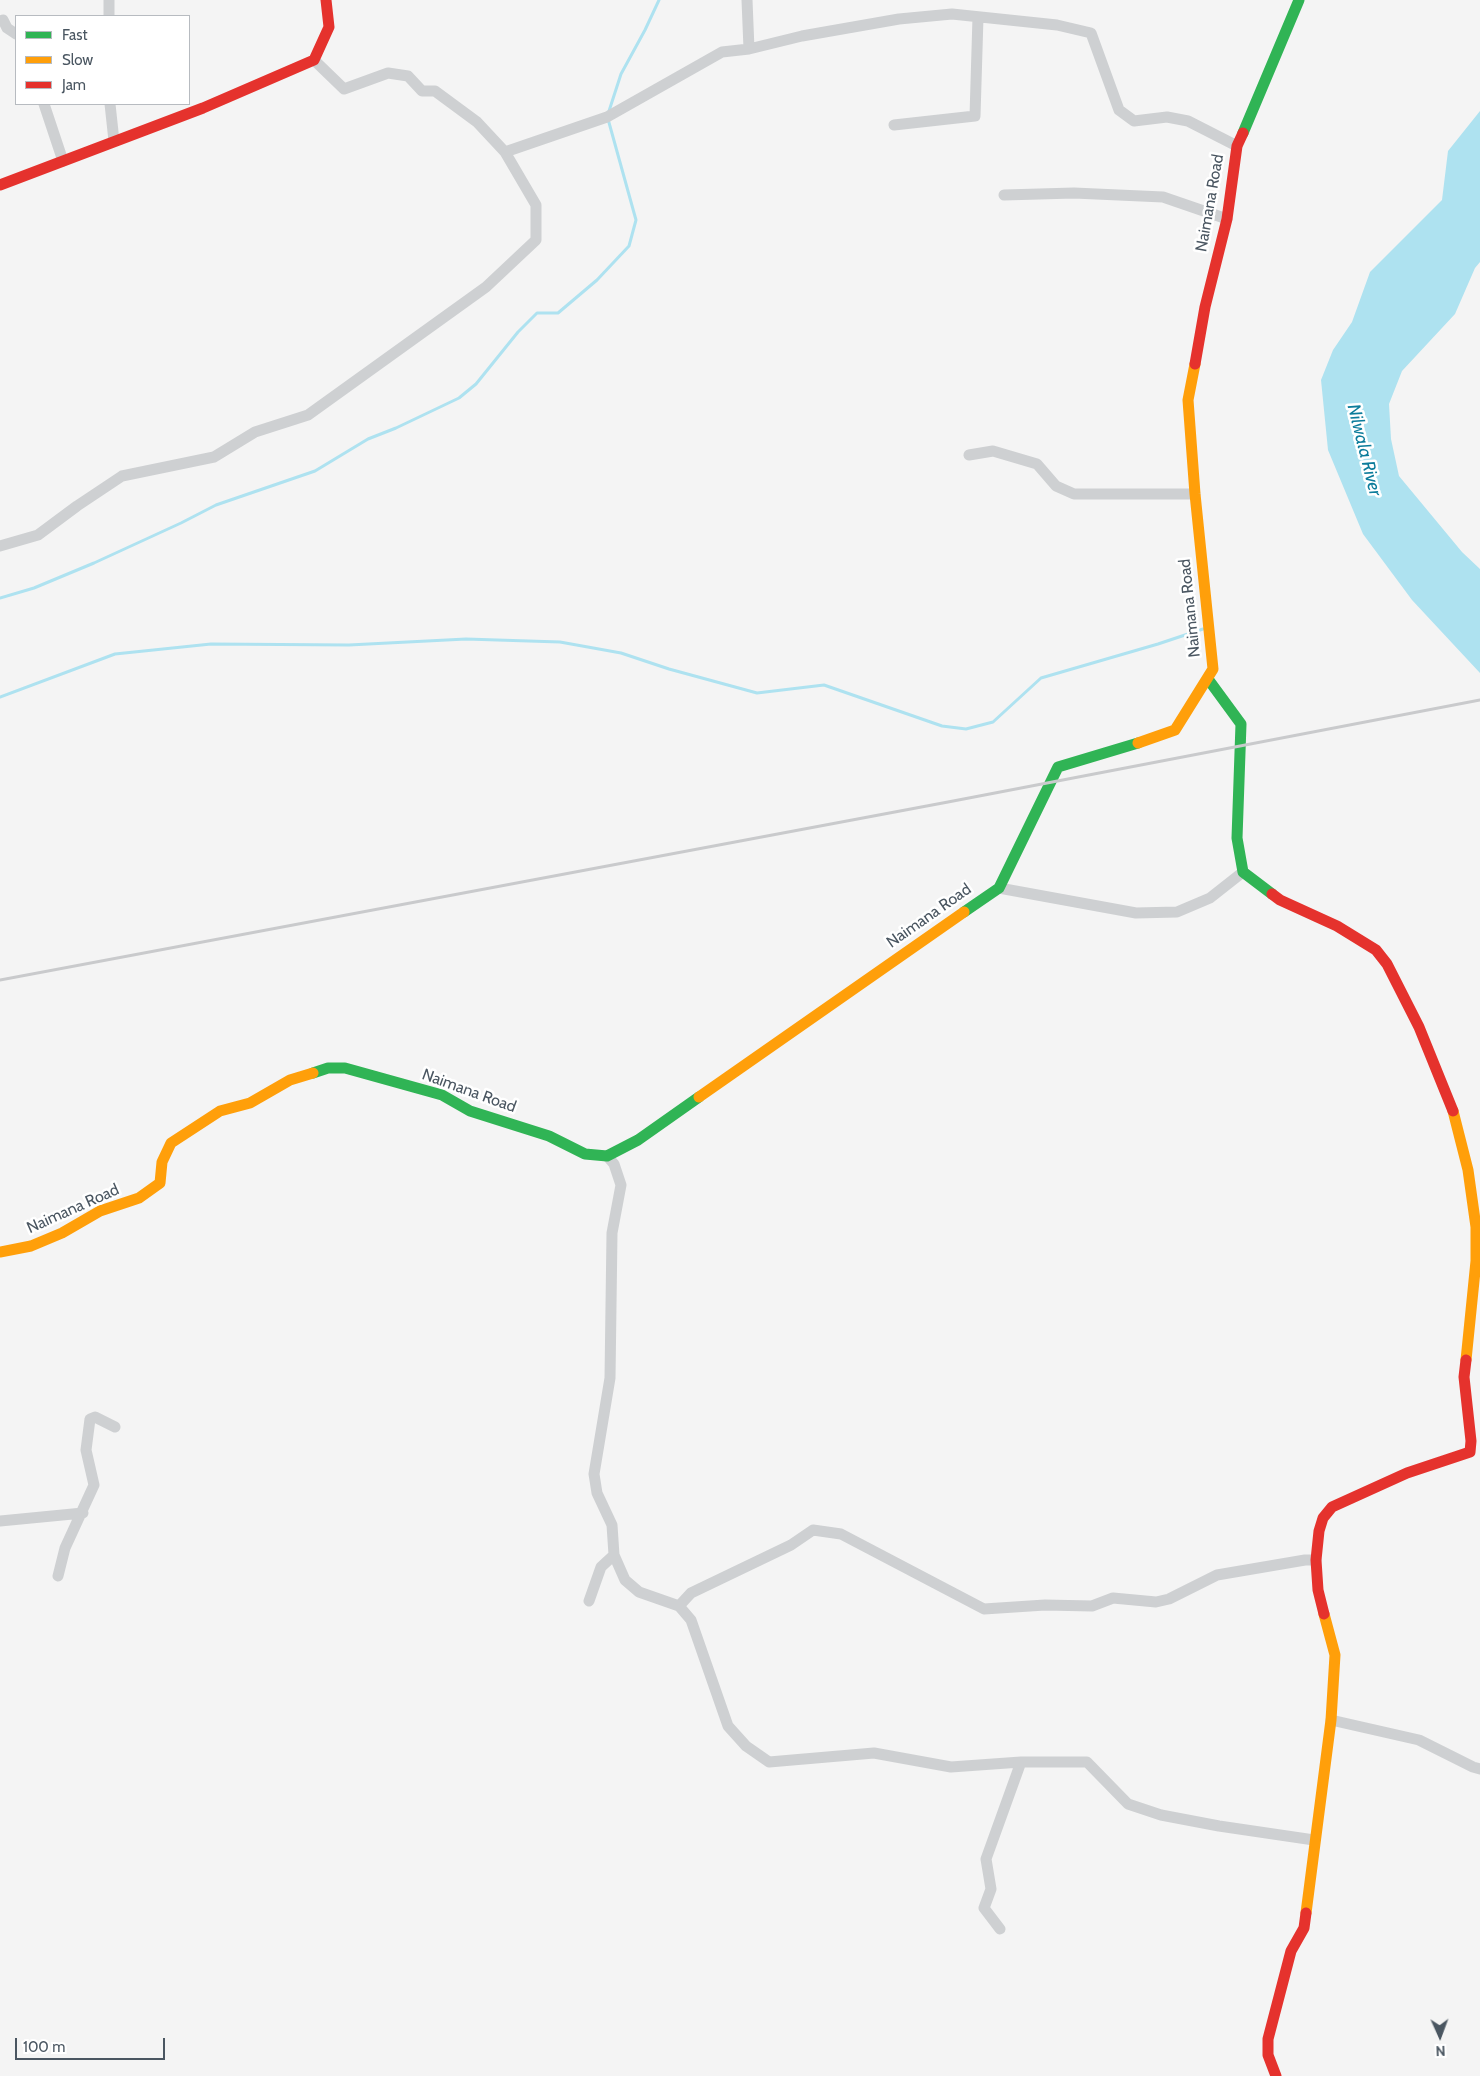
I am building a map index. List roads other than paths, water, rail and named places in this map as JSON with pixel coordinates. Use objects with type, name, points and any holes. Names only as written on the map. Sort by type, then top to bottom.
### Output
[{"type":"street","points":[[109,0],[109,15]]},
{"type":"street","points":[[0,184],[203,108],[314,60],[329,27],[326,0]]},
{"type":"street","points":[[747,0],[750,49]]},
{"type":"street","name":"Naimana Road","points":[[0,1252],[31,1246],[62,1234],[100,1211],[139,1198],[160,1182],[162,1162],[171,1143],[220,1111],[250,1103],[290,1080],[328,1068],[345,1068],[442,1095],[470,1112],[549,1136],[585,1154],[607,1156],[638,1140],[998,888],[1058,767],[1122,749],[1175,730],[1213,669],[1195,494],[1188,400],[1205,307],[1227,219],[1237,146],[1299,0]]},
{"type":"street","points":[[505,152],[607,117],[722,52],[750,49],[802,36],[899,19],[952,14],[1056,25],[1092,33],[1119,110],[1134,121],[1166,117],[1188,121],[1237,146]]},
{"type":"street","points":[[894,125],[975,116],[978,17]]},
{"type":"street","points":[[0,21],[3,20],[8,28],[15,33]]},
{"type":"street","points":[[0,546],[38,535],[76,506],[122,476],[214,457],[256,432],[308,415],[486,287],[536,240],[536,205],[505,152],[477,122],[435,91],[422,91],[408,76],[388,73],[344,89],[314,60]]},
{"type":"street","points":[[44,105],[63,161]]},
{"type":"street","points":[[110,105],[114,141]]},
{"type":"street","points":[[1004,195],[1074,193],[1163,198],[1227,219]]},
{"type":"street","points":[[969,454],[993,450],[1037,464],[1056,486],[1074,494],[1195,494]]},
{"type":"street","points":[[1208,679],[1241,724],[1237,838],[1243,872],[1280,900],[1337,926],[1376,950],[1386,964],[1419,1027],[1454,1114],[1468,1170],[1476,1228],[1476,1261],[1465,1371],[1472,1441],[1475,1451],[1407,1472],[1332,1508],[1323,1518],[1319,1531],[1316,1560],[1318,1590],[1335,1654],[1331,1720],[1304,1928],[1291,1951],[1268,2039],[1268,2055],[1276,2076]]},
{"type":"street","points":[[998,888],[1136,913],[1177,912],[1210,898],[1243,872]]},
{"type":"street","points":[[607,1156],[614,1164],[621,1185],[612,1233],[610,1378],[594,1474],[597,1493],[612,1525],[614,1554],[625,1580],[639,1592],[678,1606],[691,1620],[728,1726],[746,1746],[769,1762],[874,1753],[951,1767],[1021,1762],[1087,1762],[1128,1804],[1161,1815],[1219,1826],[1314,1840]]},
{"type":"street","points":[[58,1576],[65,1548],[83,1513],[94,1485],[86,1450],[90,1419],[95,1417],[115,1427]]},
{"type":"street","points":[[0,1521],[83,1513]]},
{"type":"street","points":[[678,1606],[691,1593],[791,1545],[813,1530],[841,1534],[984,1609],[1045,1605],[1092,1606],[1113,1598],[1156,1602],[1169,1599],[1217,1575],[1305,1560],[1316,1560]]},
{"type":"street","points":[[588,1601],[601,1567],[614,1554]]},
{"type":"street","points":[[1331,1720],[1419,1740],[1480,1769]]},
{"type":"street","points":[[1000,1929],[984,1908],[991,1889],[986,1859],[1021,1762]]},
{"type":"water","name":"Nilwala River","points":[[1480,111],[1480,262],[1475,268],[1455,314],[1402,371],[1389,404],[1391,439],[1399,476],[1462,552],[1480,569],[1480,673],[1412,600],[1363,534],[1328,450],[1321,380],[1333,350],[1352,322],[1370,272],[1442,200],[1448,151]]},
{"type":"waterway","points":[[609,111],[621,74],[659,0]]},
{"type":"waterway","points":[[0,598],[34,588],[94,563],[216,505],[315,471],[368,439],[459,398],[476,384],[518,332],[537,313],[558,313],[597,280],[629,246],[636,220],[608,119]]},
{"type":"waterway","points":[[0,697],[115,654],[211,644],[349,645],[466,639],[560,642],[621,653],[669,669],[757,693],[824,685],[942,726],[966,729],[993,722],[1041,678],[1203,629]]},
{"type":"railway","points":[[0,980],[1480,700]]}]
